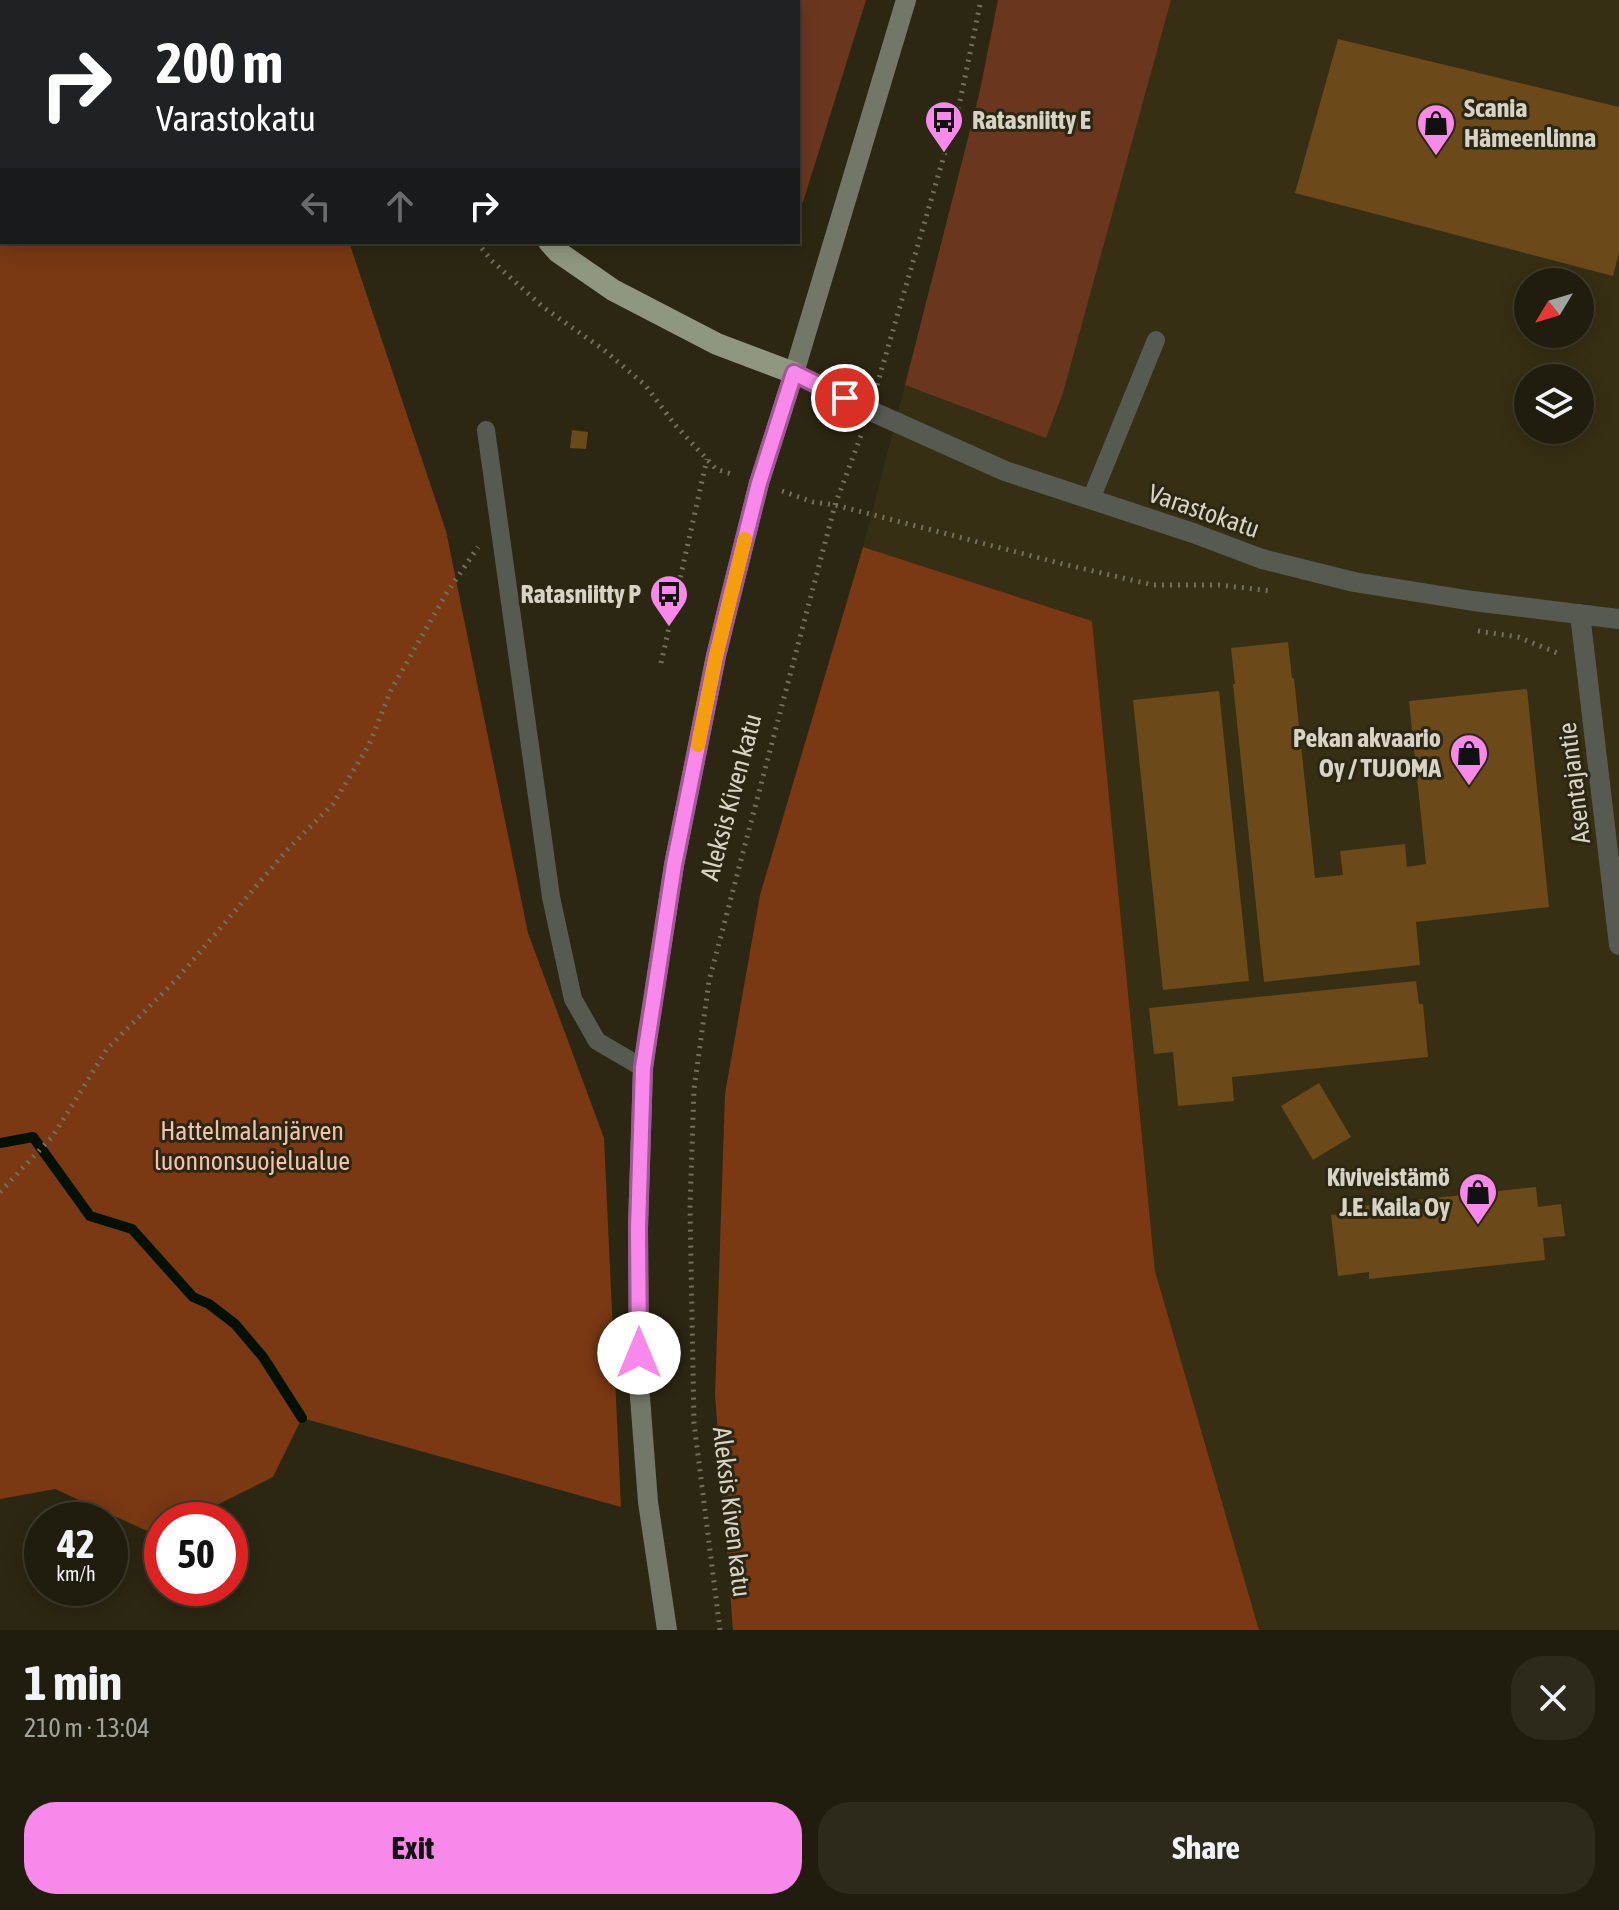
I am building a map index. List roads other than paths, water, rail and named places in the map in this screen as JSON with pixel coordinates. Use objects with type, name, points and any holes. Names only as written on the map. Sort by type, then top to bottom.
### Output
[{"type":"highway","points":[[551,244],[626,297],[717,344],[794,373]]},
{"type":"main road","name":"Aleksis Kiven katu","points":[[667,1630],[648,1502],[639,1384],[638,1228],[643,1068],[674,865],[716,656],[759,483],[906,0]]},
{"type":"street","name":"Varastokatu","points":[[794,373],[1005,471],[1262,559],[1354,582],[1619,619]]},
{"type":"street","name":"Asentajantie","points":[[1580,614],[1619,945]]},
{"type":"lane","points":[[1091,499],[1156,340]]},
{"type":"lane","points":[[486,430],[551,897],[573,999],[597,1041],[643,1068]]},
{"type":"waterway","points":[[0,1143],[33,1137],[90,1216],[132,1229],[193,1297],[209,1304],[235,1324],[263,1357],[302,1418]]},
{"type":"place","name":"Ratasniitty E","points":[[944,154]]},
{"type":"place","name":"Scania Hämeenlinna","points":[[1436,157]]},
{"type":"place","name":"Ratasniitty P","points":[[669,628]]},
{"type":"place","name":"Pekan akvaario Oy / TUJOMA","points":[[1469,787]]},
{"type":"place","name":"Kiviveistämö J.E. Kaila Oy","points":[[1478,1226]]},
{"type":"park label","name":"Hattelmalanjärven luonnonsuojelualue","points":[[252,1146]]}]
